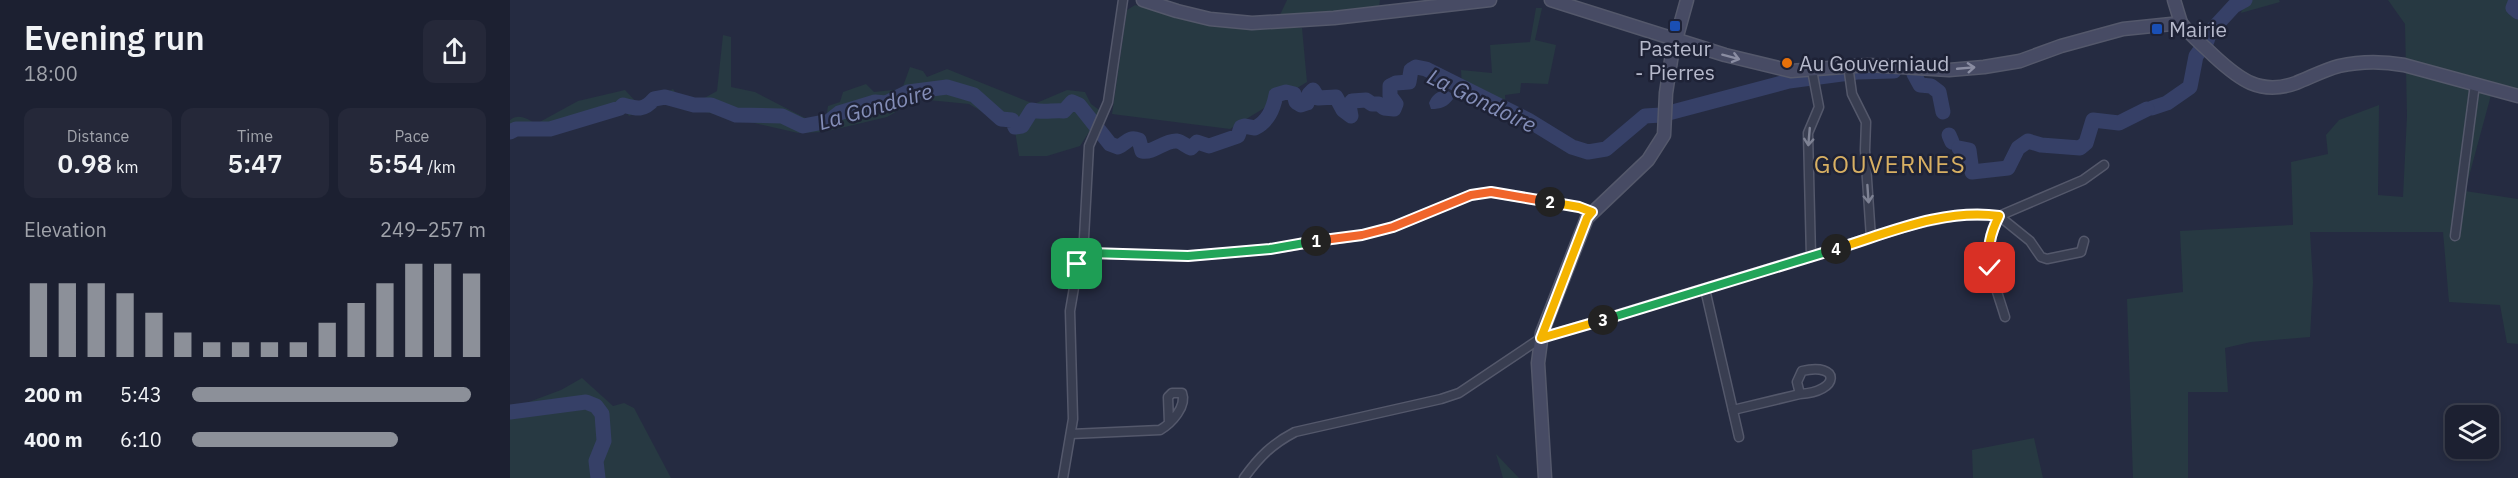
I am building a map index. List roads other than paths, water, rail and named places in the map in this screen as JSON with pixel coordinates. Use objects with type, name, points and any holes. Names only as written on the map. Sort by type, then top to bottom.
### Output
[{"type":"street","points":[[1123,0],[1108,102],[1089,146],[1084,248],[1090,253],[1198,256],[1270,249],[1362,235],[1393,227],[1471,195],[1491,192],[1579,207],[1592,212]]},
{"type":"street","points":[[1143,0],[1210,19],[1252,22],[1334,18],[1490,0]]},
{"type":"street","points":[[1551,0],[1676,40],[1776,69],[1813,76],[1883,65],[1948,70],[2020,62],[2061,46],[2123,29],[2181,23]]},
{"type":"street","points":[[1545,478],[1538,363],[1541,338],[1587,218],[1654,152],[1664,135],[1676,40],[1687,0]]},
{"type":"street","points":[[2174,0],[2181,23],[2234,75],[2260,86],[2289,85],[2337,67],[2368,62],[2404,64],[2518,96]]},
{"type":"street","points":[[1849,71],[1852,94],[1866,122],[1865,150],[1871,238]]},
{"type":"street","points":[[1810,257],[1808,133],[1819,108],[1813,76]]},
{"type":"street","points":[[2455,236],[2475,84]]},
{"type":"street","points":[[1245,478],[1260,456],[1276,442],[1295,432],[1459,393],[1541,338],[1915,224],[1959,215],[1999,216],[2083,180],[2104,165]]},
{"type":"street","points":[[1999,216],[2030,240],[2041,257],[2047,259],[2082,252],[2084,242]]},
{"type":"street","points":[[1999,216],[1990,235],[1988,254],[2005,317]]},
{"type":"street","points":[[1063,478],[1073,420],[1070,311],[1077,264],[1090,253]]},
{"type":"street","points":[[1705,289],[1739,437]]},
{"type":"street","points":[[1732,410],[1800,394]]},
{"type":"street","points":[[1071,434],[1155,431],[1169,423]]},
{"type":"water","points":[[1446,90],[1451,93],[1453,99],[1443,107],[1431,109],[1429,103],[1432,98],[1437,92]]},
{"type":"waterway","name":"La Gondoire","points":[[2152,108],[2167,103],[2190,87],[2196,56],[2207,41],[2210,32],[2234,6],[2245,0]]},
{"type":"waterway","name":"La Gondoire","points":[[2516,0],[2513,8],[2518,12]]},
{"type":"waterway","name":"La Gondoire","points":[[510,132],[516,129],[550,129],[620,108],[623,105],[643,107],[654,99],[665,97],[694,105],[711,105],[736,115],[782,116],[803,126],[829,121],[839,113],[875,102],[886,103],[908,92],[947,87],[974,95],[1001,119],[1012,120],[1015,127],[1022,126],[1032,110],[1064,111],[1072,102],[1079,105],[1110,144],[1118,147],[1130,139],[1135,139],[1139,140],[1142,151],[1147,151],[1168,142],[1177,141],[1191,148],[1197,142],[1209,146],[1238,136],[1241,127],[1244,126],[1255,128],[1269,114],[1276,95],[1286,92],[1294,94],[1296,102],[1301,105],[1307,103],[1309,94],[1313,90],[1318,98],[1336,97],[1343,110],[1351,116],[1349,105],[1352,101],[1366,100],[1384,108],[1394,109],[1396,104],[1390,96],[1390,86],[1409,82],[1411,70],[1416,67],[1426,69],[1528,120],[1572,147],[1588,152],[1606,149],[1645,116],[1661,115],[1789,81],[1857,72],[1894,71]]},
{"type":"waterway","name":"La Gondoire","points":[[1914,74],[1920,85],[1931,86],[1939,92],[1943,112]]},
{"type":"waterway","name":"La Gondoire","points":[[1959,148],[1969,150],[1972,172],[2008,168],[2018,148],[2028,141],[2041,145],[2080,148],[2086,143],[2093,120],[2119,123],[2147,109]]},
{"type":"waterway","name":"La Gondoire","points":[[1949,135],[1952,142]]},
{"type":"waterway","points":[[510,412],[586,402],[596,406],[602,414],[604,441],[596,461],[598,478]]},
{"type":"place","name":"Pasteur - Pierres","points":[[1675,26]]},
{"type":"place","name":"Mairie","points":[[2157,29]]},
{"type":"place","name":"Au Gouverniaud","points":[[1787,63]]},
{"type":"district","name":"GOUVERNES","points":[[1890,164]]}]
